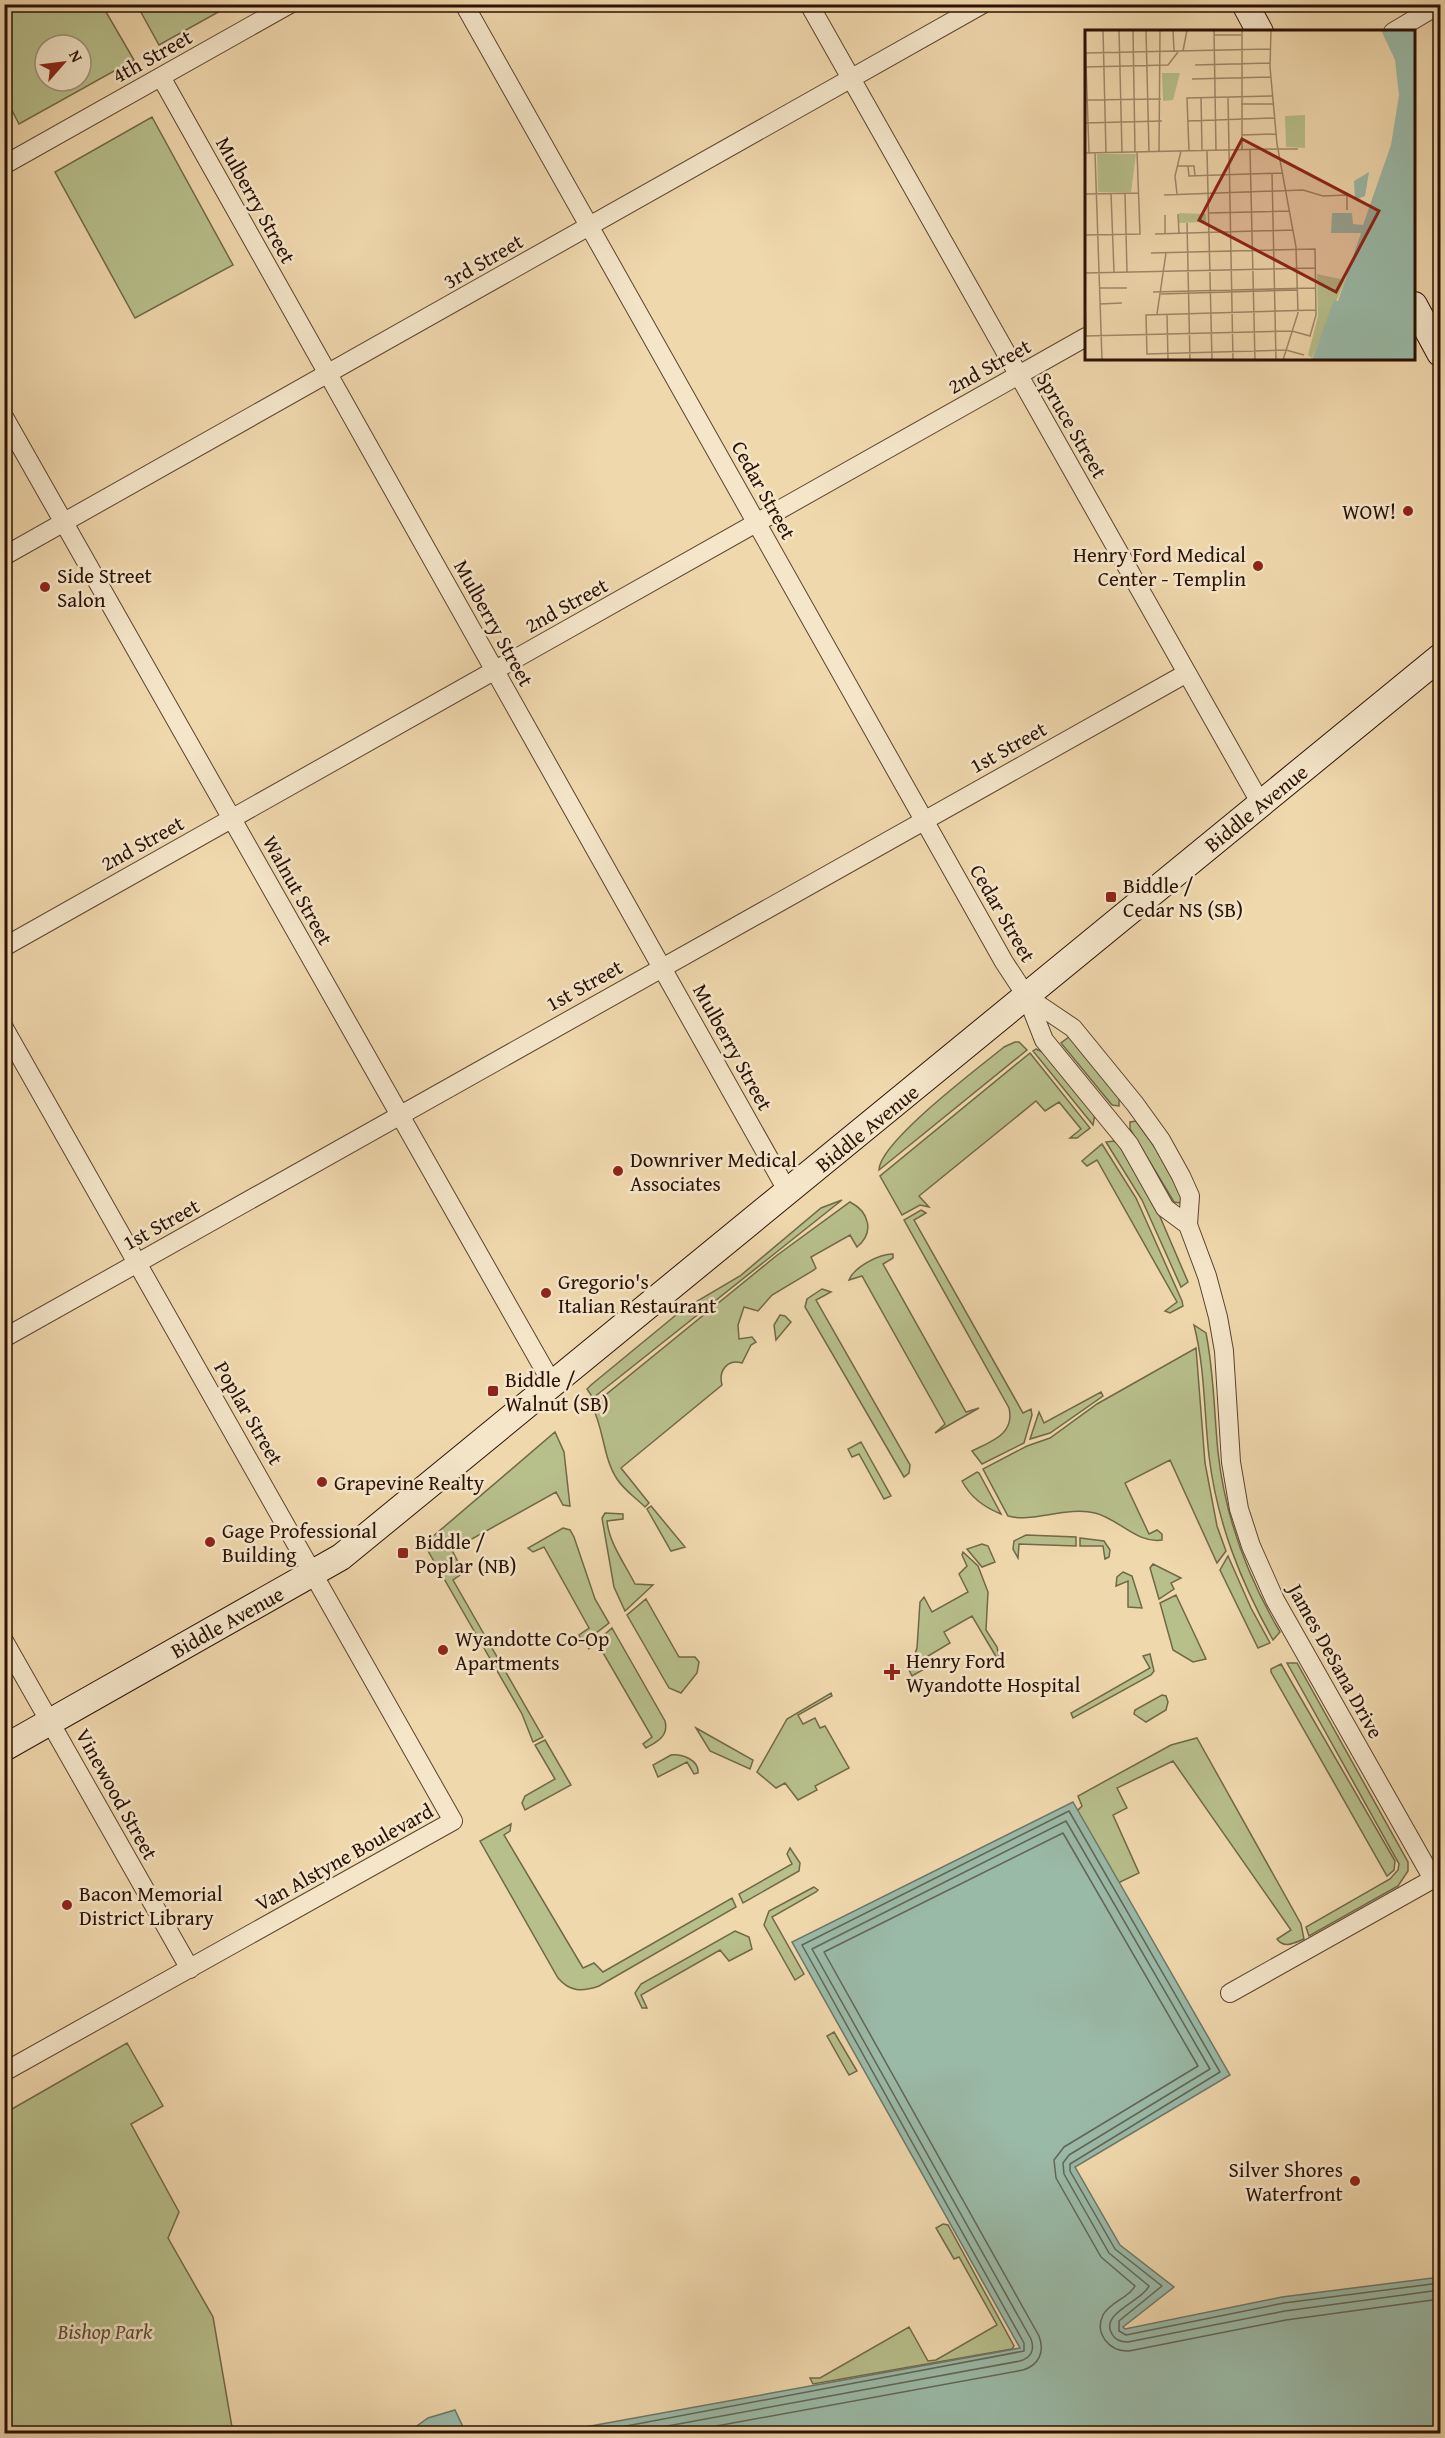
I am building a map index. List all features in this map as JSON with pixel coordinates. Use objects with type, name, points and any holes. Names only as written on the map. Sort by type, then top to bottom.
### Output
[{"type":"main road","points":[[1245,4],[1259,30]]},
{"type":"main road","points":[[1415,309],[1440,353]]},
{"type":"main road","name":"Biddle Avenue","points":[[4,1748],[341,1557],[1440,657]]},
{"type":"street","name":"4th Street","points":[[4,165],[290,4]]},
{"type":"street","name":"Cedar Street","points":[[464,4],[1004,962],[1027,997]]},
{"type":"street","name":"Spruce Street","points":[[809,4],[1261,804]]},
{"type":"street","name":"3rd Street","points":[[4,556],[983,4]]},
{"type":"street","points":[[1396,30],[1440,4]]},
{"type":"street","name":"Mulberry Street","points":[[161,77],[788,1192]]},
{"type":"street","name":"2nd Street","points":[[4,947],[1085,338]]},
{"type":"street","name":"Walnut Street","points":[[4,417],[553,1385]]},
{"type":"street","name":"1st Street","points":[[4,1338],[1187,673]]},
{"type":"street","points":[[1027,997],[1044,1040],[1129,1144],[1165,1208],[1188,1225]]},
{"type":"street","name":"James DeSana Drive","points":[[1027,997],[1073,1028],[1155,1131],[1190,1196],[1188,1225],[1207,1276],[1218,1317],[1224,1351],[1231,1462],[1239,1509],[1251,1546],[1275,1600],[1433,1879],[1230,1994]]},
{"type":"street","name":"Poplar Street","points":[[4,1028],[453,1821]]},
{"type":"street","name":"Vinewood Street","points":[[4,1641],[190,1969]]},
{"type":"street","name":"Van Alstyne Boulevard","points":[[4,2072],[453,1821]]},
{"type":"green space","points":[[4,5],[102,5],[134,60],[93,83],[93,33],[33,33],[33,93],[75,93],[19,124],[5,97]]},
{"type":"green space","points":[[137,5],[231,5],[159,45]]},
{"type":"green space","points":[[152,117],[233,265],[135,318],[55,172]]},
{"type":"green space","points":[[1069,1037],[1119,1098],[1119,1106],[1112,1105],[1061,1043]]},
{"type":"green space","points":[[1019,1042],[1027,1050],[879,1170],[883,1157],[912,1124],[975,1070],[1004,1047]]},
{"type":"green space","points":[[1036,1049],[1049,1055],[1095,1114],[1093,1125],[1033,1051]]},
{"type":"green space","points":[[1030,1053],[1090,1128],[1077,1138],[1070,1138],[1081,1129],[1059,1102],[1045,1111],[1036,1101],[919,1196],[929,1207],[920,1205],[902,1215],[880,1176]]},
{"type":"green space","points":[[1136,1121],[1159,1153],[1182,1196],[1180,1203],[1174,1202],[1130,1129],[1130,1122]]},
{"type":"green space","points":[[1114,1141],[1120,1146],[1158,1212],[1188,1282],[1181,1287],[1142,1200],[1106,1142]]},
{"type":"green space","points":[[1102,1144],[1136,1198],[1182,1301],[1183,1306],[1170,1313],[1165,1311],[1177,1302],[1097,1160],[1087,1166],[1082,1161]]},
{"type":"green space","points":[[842,1200],[593,1398],[587,1389],[591,1385],[682,1310],[740,1276],[821,1208]]},
{"type":"green space","points":[[850,1202],[862,1211],[867,1223],[868,1229],[863,1241],[857,1247],[850,1235],[811,1257],[816,1268],[772,1295],[758,1311],[744,1307],[738,1325],[739,1339],[752,1337],[756,1342],[751,1345],[742,1363],[728,1364],[721,1375],[722,1385],[621,1468],[649,1503],[645,1507],[623,1487],[612,1471],[592,1406],[776,1256]]},
{"type":"green space","points":[[921,1210],[926,1213],[914,1220],[1023,1413],[1031,1409],[1032,1415],[1024,1443],[982,1464],[972,1451],[1000,1436],[1009,1424],[1009,1408],[904,1220]]},
{"type":"green space","points":[[893,1254],[893,1258],[883,1264],[966,1412],[979,1408],[935,1433],[945,1424],[862,1276],[849,1280],[856,1270],[868,1262]]},
{"type":"green space","points":[[822,1289],[831,1292],[816,1300],[910,1465],[909,1473],[904,1477],[805,1307],[807,1299]]},
{"type":"green space","points":[[780,1315],[785,1316],[791,1322],[776,1340],[774,1325]]},
{"type":"green space","points":[[1194,1325],[1206,1333],[1209,1348],[1218,1452],[1226,1500],[1248,1568],[1280,1632],[1273,1640],[1241,1574],[1218,1505],[1209,1456],[1202,1374]]},
{"type":"green space","points":[[1196,1348],[1205,1463],[1217,1526],[1226,1551],[1217,1563],[1170,1460],[1125,1483],[1149,1534],[1157,1530],[1162,1534],[1162,1540],[1144,1538],[1104,1516],[1084,1511],[1027,1518],[1008,1516],[983,1469],[1027,1446],[1050,1438],[1097,1404]]},
{"type":"green space","points":[[1101,1392],[1103,1396],[1050,1433],[1030,1439],[1039,1412],[1044,1423]]},
{"type":"green space","points":[[555,1432],[564,1452],[570,1506],[563,1505],[556,1492],[452,1550],[461,1568],[460,1575],[453,1580],[543,1737],[533,1742],[522,1714],[424,1544]]},
{"type":"green space","points":[[861,1442],[891,1496],[884,1499],[859,1454],[852,1457],[848,1449]]},
{"type":"green space","points":[[977,1472],[1001,1514],[978,1501],[962,1481]]},
{"type":"green space","points":[[651,1506],[685,1547],[671,1551],[647,1509]]},
{"type":"green space","points":[[605,1513],[623,1514],[623,1519],[607,1521],[608,1529],[635,1584],[653,1585],[625,1611],[614,1587],[602,1518]]},
{"type":"green space","points":[[563,1528],[570,1530],[574,1537],[595,1599],[609,1623],[583,1643],[579,1635],[589,1628],[544,1547],[533,1552],[528,1548]]},
{"type":"green space","points":[[1026,1535],[1076,1537],[1076,1546],[1019,1544],[1018,1558],[1013,1549],[1014,1541]]},
{"type":"green space","points":[[1080,1538],[1104,1541],[1110,1550],[1109,1557],[1105,1559],[1103,1546],[1080,1546]]},
{"type":"green space","points":[[982,1544],[988,1546],[995,1562],[982,1567],[967,1549]]},
{"type":"green space","points":[[963,1552],[978,1566],[988,1592],[986,1630],[997,1647],[1001,1665],[972,1616],[944,1632],[950,1643],[928,1656],[933,1664],[912,1676],[909,1670],[917,1648],[920,1602],[924,1597],[932,1612],[968,1592],[959,1574],[967,1566]]},
{"type":"green space","points":[[1228,1556],[1251,1608],[1270,1643],[1258,1648],[1220,1570]]},
{"type":"green space","points":[[1153,1564],[1181,1578],[1171,1583],[1174,1589],[1159,1599],[1150,1568]]},
{"type":"green space","points":[[1123,1572],[1132,1576],[1142,1608],[1128,1607],[1128,1581],[1116,1586],[1117,1577]]},
{"type":"green space","points":[[1176,1595],[1206,1659],[1193,1662],[1173,1650],[1160,1603]]},
{"type":"green space","points":[[646,1599],[679,1657],[695,1657],[699,1662],[697,1673],[681,1693],[669,1688],[627,1615]]},
{"type":"green space","points":[[612,1628],[665,1721],[664,1735],[646,1748],[643,1744],[652,1737],[598,1644],[588,1649]]},
{"type":"green space","points":[[1150,1654],[1154,1671],[1151,1675],[1073,1718],[1071,1713],[1150,1668],[1143,1656]]},
{"type":"green space","points":[[1287,1663],[1297,1663],[1408,1862],[1408,1871],[1398,1886],[1309,1936],[1306,1927],[1390,1879],[1398,1870],[1399,1864]]},
{"type":"green space","points":[[1281,1664],[1395,1861],[1394,1870],[1387,1876],[1271,1672],[1271,1669]]},
{"type":"green space","points":[[831,1693],[832,1696],[798,1715],[803,1724],[815,1718],[820,1728],[825,1726],[849,1768],[815,1786],[817,1790],[798,1800],[785,1783],[776,1788],[757,1772],[787,1719]]},
{"type":"green space","points":[[1162,1695],[1166,1696],[1168,1702],[1166,1710],[1146,1722],[1134,1714],[1135,1710]]},
{"type":"green space","points":[[696,1728],[753,1760],[750,1769],[710,1751]]},
{"type":"green space","points":[[1197,1738],[1301,1924],[1304,1939],[1283,1944],[1277,1939],[1291,1930],[1173,1761],[1117,1788],[1127,1808],[1113,1815],[1139,1873],[1116,1884],[1076,1812],[1082,1806],[1078,1796],[1171,1745]]},
{"type":"green space","points":[[545,1740],[571,1785],[525,1810],[522,1803],[525,1796],[555,1779],[535,1745]]},
{"type":"green space","points":[[671,1755],[693,1761],[698,1768],[698,1773],[694,1774],[687,1762],[658,1777],[653,1765]]},
{"type":"green space","points":[[511,1824],[510,1831],[504,1835],[583,1968],[594,1963],[603,1972],[732,1898],[736,1907],[599,1986],[577,1990],[567,1986],[558,1978],[480,1841]]},
{"type":"green space","points":[[790,1848],[800,1863],[799,1871],[743,1903],[739,1894],[792,1864],[787,1854]]},
{"type":"green space","points":[[814,1887],[818,1890],[816,1892],[772,1917],[804,1974],[795,1980],[764,1925],[769,1911]]},
{"type":"green space","points":[[735,1931],[749,1937],[752,1949],[729,1961],[720,1950],[641,1995],[647,2008],[642,2008],[635,1993],[641,1984]]},
{"type":"green space","points":[[834,2032],[857,2071],[849,2075],[827,2036]]},
{"type":"green space","name":"Bishop Park","points":[[127,2043],[163,2106],[131,2124],[179,2212],[168,2238],[213,2317],[233,2433],[5,2433],[5,2113]]},
{"type":"green space","points":[[943,2224],[948,2225],[1014,2346],[1012,2349],[813,2384],[810,2378],[820,2378],[909,2327],[928,2361],[936,2360],[997,2325],[959,2257],[954,2259],[936,2228]]},
{"type":"water","points":[[1073,1802],[1230,2075],[1075,2167],[1120,2245],[1174,2287],[1123,2327],[1125,2329],[1282,2297],[1440,2277],[1440,2433],[552,2433],[1020,2348],[792,1942]]},
{"type":"water","points":[[455,2410],[466,2433],[407,2433],[428,2418]]},
{"type":"place","name":"WOW!","points":[[1408,511]]},
{"type":"place","name":"Henry Ford Medical Center - Templin","points":[[1258,566]]},
{"type":"place","name":"Side Street Salon","points":[[45,587]]},
{"type":"place","name":"Biddle / Cedar NS (SB)","points":[[1111,897]]},
{"type":"place","name":"Downriver Medical Associates","points":[[618,1171]]},
{"type":"place","name":"Gregorio's Italian Restaurant","points":[[546,1293]]},
{"type":"place","name":"Biddle / Walnut (SB)","points":[[493,1391]]},
{"type":"place","name":"Grapevine Realty","points":[[322,1482]]},
{"type":"place","name":"Gage Professional Building","points":[[210,1542]]},
{"type":"place","name":"Biddle / Poplar (NB)","points":[[403,1553]]},
{"type":"place","name":"Wyandotte Co-Op Apartments","points":[[443,1650]]},
{"type":"place","name":"Henry Ford Wyandotte Hospital","points":[[892,1672]]},
{"type":"place","name":"Bacon Memorial District Library","points":[[67,1905]]},
{"type":"place","name":"Silver Shores Waterfront","points":[[1355,2181]]}]
